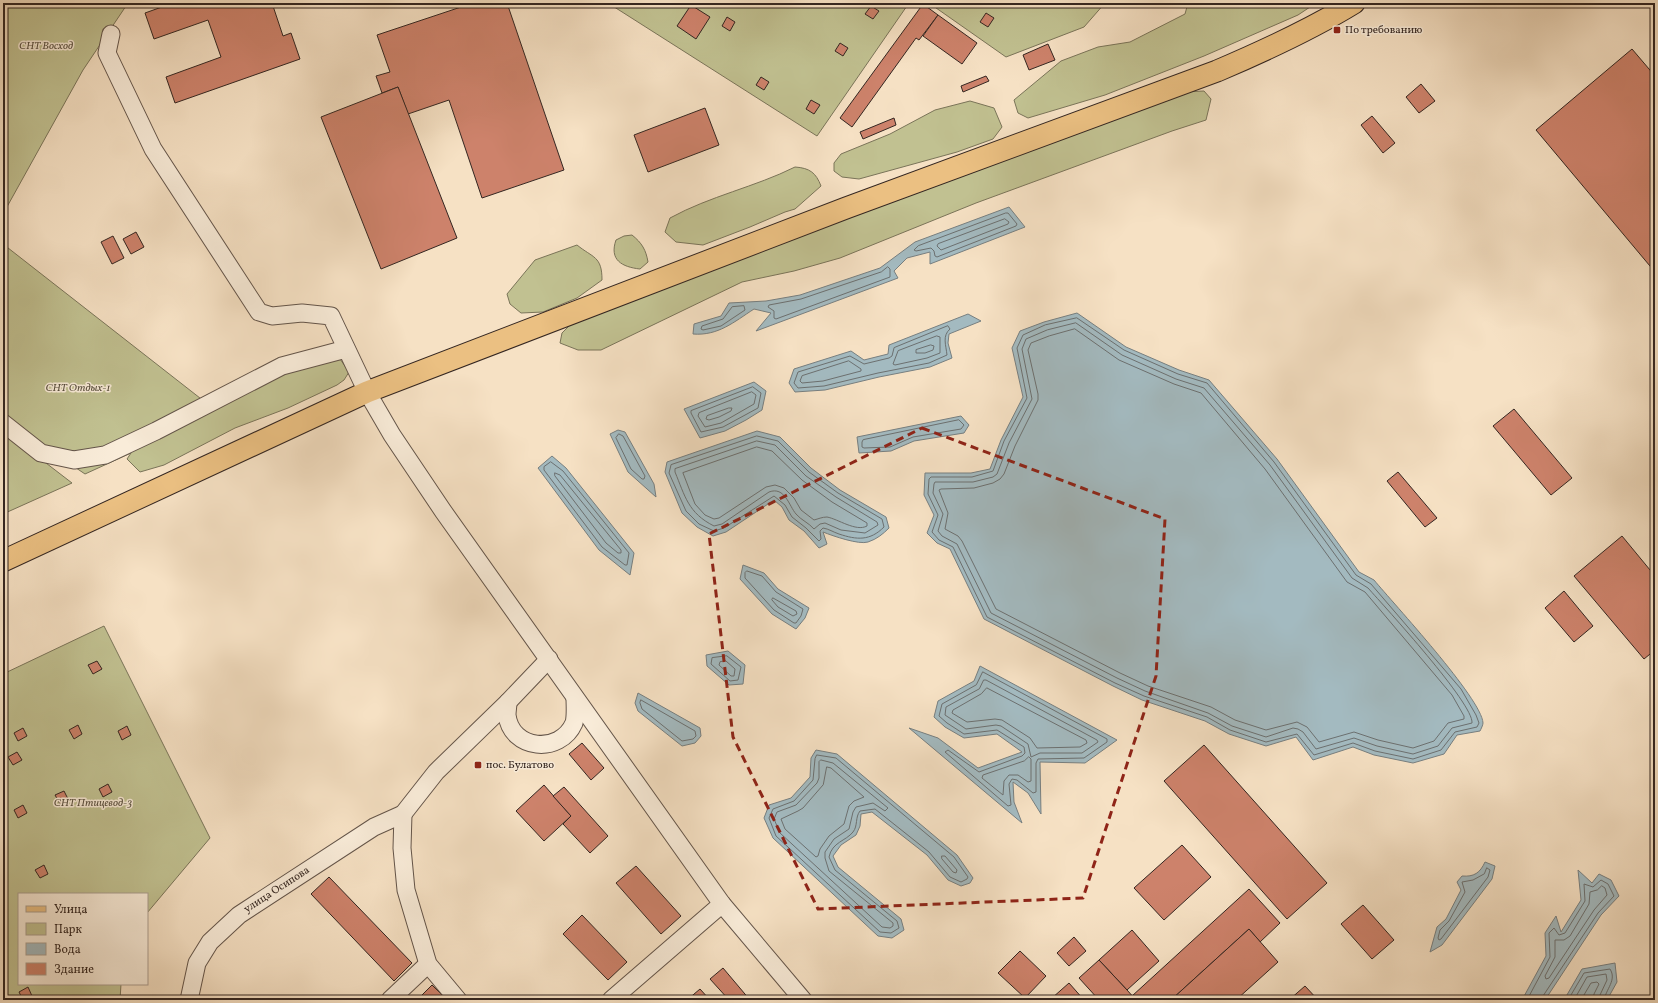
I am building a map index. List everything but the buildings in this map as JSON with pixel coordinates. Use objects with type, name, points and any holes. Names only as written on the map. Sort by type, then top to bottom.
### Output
[{"type":"main road","points":[[3,561],[367,392],[846,208],[1217,71],[1272,48],[1311,28],[1352,3]]},
{"type":"street","points":[[111,34],[107,53],[153,149],[259,312],[272,316],[302,312],[331,316],[367,392],[392,435],[443,511],[722,904],[803,1000]]},
{"type":"street","points":[[3,423],[41,453],[74,460],[105,455],[156,431],[282,366],[346,349]]},
{"type":"street","name":"улица Осипова","points":[[189,1000],[197,963],[210,942],[239,915],[374,827],[403,814],[436,772],[508,702],[549,659]]},
{"type":"street","points":[[508,702],[507,715],[514,730],[527,742],[546,745],[563,737],[574,722],[575,698]]},
{"type":"street","points":[[403,814],[402,848],[406,890],[428,964],[458,1000]]},
{"type":"street","points":[[611,1000],[722,904]]},
{"type":"street","points":[[390,1000],[428,964]]},
{"type":"highlighted area","points":[[922,428],[1165,519],[1156,676],[1083,898],[818,909],[733,737],[709,534]]},
{"type":"green space","name":"СНТ Восход","points":[[3,3],[128,3],[83,70],[3,214]]},
{"type":"green space","points":[[608,3],[909,3],[817,136]]},
{"type":"green space","points":[[929,3],[1105,3],[1084,27],[1006,57]]},
{"type":"green space","points":[[1188,3],[1316,3],[1298,15],[1204,56],[1105,95],[1028,118],[1018,113],[1014,100],[1061,61],[1098,47],[1130,42],[1185,14]]},
{"type":"green space","points":[[1204,91],[1211,99],[1206,120],[976,203],[840,258],[794,271],[742,282],[601,350],[578,350],[560,343],[562,333],[575,320],[1183,92]]},
{"type":"green space","points":[[970,101],[994,108],[1002,127],[993,139],[957,152],[859,179],[842,177],[834,171],[834,163],[841,154],[890,134],[935,110]]},
{"type":"green space","points":[[795,167],[812,172],[821,186],[795,209],[703,245],[676,242],[665,232],[670,218],[685,210]]},
{"type":"green space","points":[[632,235],[645,250],[648,262],[640,269],[623,264],[614,253],[616,240],[624,236]]},
{"type":"green space","name":"СНТ Отдых-1","points":[[3,244],[214,409],[289,370],[338,356],[349,372],[344,380],[337,385],[288,408],[235,428],[164,465],[140,472],[127,459],[131,453],[85,474],[45,447],[3,414]]},
{"type":"green space","points":[[577,245],[596,258],[602,272],[602,280],[577,298],[543,312],[521,313],[510,304],[507,294],[535,260]]},
{"type":"green space","points":[[3,430],[72,483],[3,514]]},
{"type":"green space","name":"СНТ Птицевод-3","points":[[104,626],[210,838],[148,912],[148,893],[18,893],[18,985],[121,985],[120,1000],[3,1000],[3,674]]},
{"type":"water","points":[[1009,207],[1025,227],[930,264],[930,252],[907,258],[894,271],[898,278],[756,331],[771,313],[754,309],[733,323],[718,330],[710,333],[693,334],[694,324],[721,316],[729,303],[766,301],[800,295],[880,268],[915,242]]},
{"type":"water","points":[[1077,313],[1126,347],[1179,370],[1209,380],[1277,459],[1359,572],[1374,580],[1453,673],[1479,711],[1483,723],[1480,731],[1457,735],[1444,754],[1413,763],[1374,755],[1353,747],[1313,760],[1296,737],[1266,746],[1229,734],[1205,721],[1142,700],[984,619],[950,549],[937,543],[927,533],[934,515],[924,495],[925,473],[971,473],[990,469],[1001,440],[1023,397],[1012,348],[1020,331],[1044,322]]},
{"type":"water","points":[[968,314],[981,321],[949,334],[948,343],[952,358],[930,367],[825,390],[795,392],[789,383],[794,369],[851,351],[864,360],[888,354],[889,345]]},
{"type":"water","points":[[754,382],[766,391],[762,410],[725,431],[700,438],[684,409]]},
{"type":"water","points":[[961,416],[969,425],[964,433],[914,441],[891,451],[859,453],[857,437]]},
{"type":"water","points":[[618,430],[625,432],[654,484],[656,497],[628,472],[610,434]]},
{"type":"water","points":[[757,431],[780,437],[811,468],[840,490],[886,517],[889,528],[877,538],[864,543],[846,540],[823,532],[827,544],[819,548],[804,531],[789,520],[782,507],[774,500],[726,532],[713,536],[697,527],[682,513],[665,472],[667,462]]},
{"type":"water","points":[[552,456],[566,468],[634,553],[630,575],[599,550],[538,468]]},
{"type":"water","points":[[743,565],[764,573],[778,589],[809,608],[805,618],[796,629],[772,614],[740,579]]},
{"type":"water","points":[[728,651],[745,665],[743,684],[729,685],[707,666],[706,655]]},
{"type":"water","points":[[980,666],[1117,740],[1085,763],[1040,762],[1041,814],[1028,793],[1013,782],[1014,802],[1022,823],[909,728],[938,738],[978,768],[1022,752],[997,734],[964,738],[945,727],[934,717],[938,701],[974,681]]},
{"type":"water","points":[[638,693],[700,728],[701,736],[695,743],[682,746],[638,711],[635,703]]},
{"type":"water","points":[[816,750],[837,754],[957,855],[973,878],[970,883],[961,886],[948,880],[927,855],[872,812],[861,814],[860,826],[856,835],[841,845],[833,856],[838,867],[901,919],[904,930],[892,938],[878,936],[773,838],[764,818],[769,805],[791,798],[810,777],[811,758]]},
{"type":"water","points":[[1485,862],[1495,866],[1492,879],[1442,945],[1430,952],[1437,927],[1446,919],[1461,890],[1457,882],[1462,876],[1470,876],[1479,872]]},
{"type":"water","points":[[1578,870],[1592,883],[1599,874],[1611,880],[1619,896],[1601,915],[1545,1000],[1522,1000],[1546,956],[1545,933],[1556,916],[1561,932],[1581,900]]},
{"type":"water","points":[[1615,963],[1617,982],[1607,1000],[1564,1000],[1582,969]]},
{"type":"place","name":"По требованию","points":[[1337,30]]},
{"type":"place","name":"пос. Булатово","points":[[478,765]]}]
